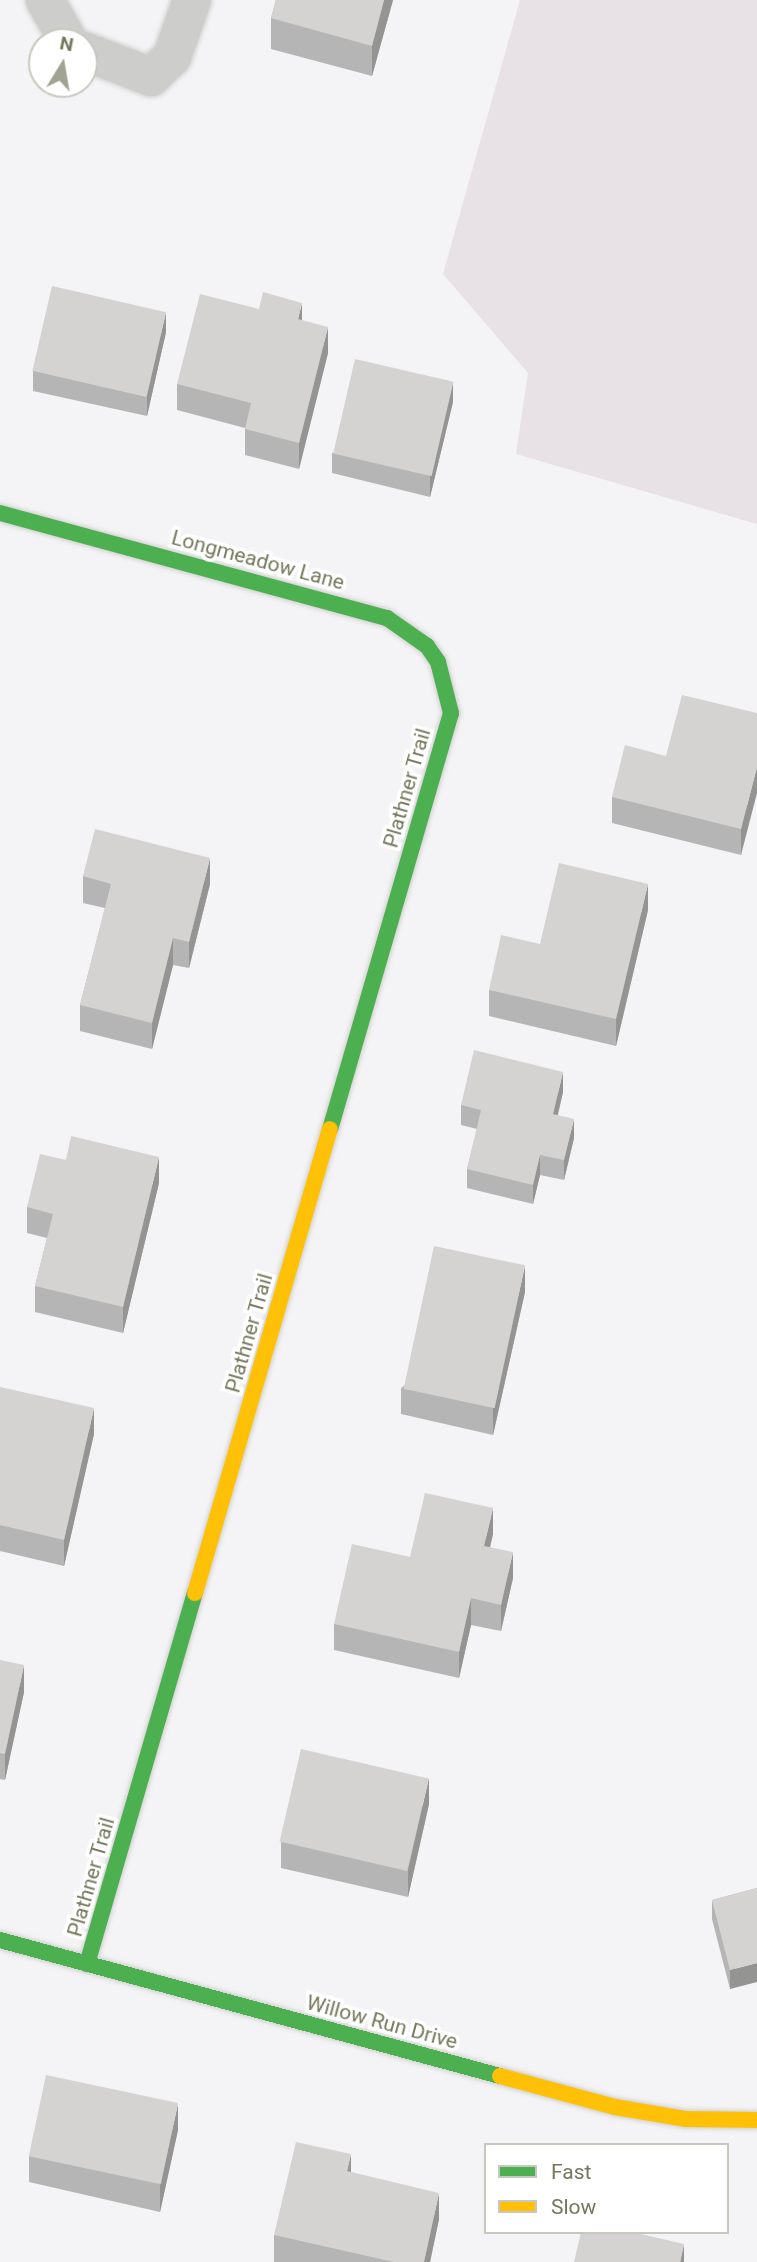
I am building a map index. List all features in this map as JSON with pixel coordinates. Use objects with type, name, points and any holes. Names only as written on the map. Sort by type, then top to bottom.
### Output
[{"type":"street","points":[[45,0],[61,28]]},
{"type":"street","points":[[98,56],[151,77],[172,57],[192,0]]},
{"type":"street","name":"Longmeadow Lane","points":[[0,513],[387,618],[415,635],[438,662],[451,713]]},
{"type":"street","name":"Plathner Trail","points":[[87,1964],[451,713]]},
{"type":"street","name":"Willow Run Drive","points":[[0,1940],[615,2107],[685,2119],[757,2120]]},
{"type":"shaded area","points":[[520,0],[757,0],[757,524],[516,454],[528,373],[443,274]]},
{"type":"building","points":[[276,0],[384,0],[372,46],[271,18]]},
{"type":"building","points":[[52,286],[166,312],[146,397],[32,371]]},
{"type":"building","points":[[263,292],[302,303],[298,319],[328,327],[299,443],[245,429],[251,403],[177,384],[200,294],[259,309]]},
{"type":"building","points":[[355,359],[453,382],[432,476],[333,454]]},
{"type":"building","points":[[682,695],[757,713],[757,767],[741,829],[612,797],[625,745],[666,756]]},
{"type":"building","points":[[95,829],[210,858],[189,942],[173,938],[152,1023],[80,1005],[111,884],[83,876]]},
{"type":"building","points":[[559,863],[648,884],[616,1019],[489,990],[501,935],[540,944]]},
{"type":"building","points":[[474,1050],[563,1072],[553,1114],[574,1119],[564,1160],[540,1155],[533,1185],[467,1169],[481,1110],[461,1105]]},
{"type":"building","points":[[71,1136],[159,1157],[123,1307],[35,1286],[53,1214],[27,1207],[40,1154],[66,1160]]},
{"type":"building","points":[[434,1246],[525,1265],[495,1408],[404,1389]]},
{"type":"building","points":[[0,1387],[94,1408],[64,1540],[0,1525]]},
{"type":"building","points":[[425,1493],[493,1508],[484,1546],[513,1552],[501,1605],[471,1598],[459,1652],[334,1624],[352,1544],[410,1557]]},
{"type":"building","points":[[0,1660],[24,1665],[5,1754],[0,1753]]},
{"type":"building","points":[[301,1749],[429,1778],[407,1871],[280,1842]]},
{"type":"building","points":[[757,1888],[757,1963],[730,1970],[712,1900]]},
{"type":"building","points":[[46,2075],[178,2103],[161,2184],[29,2156]]},
{"type":"building","points":[[296,2142],[351,2154],[347,2171],[439,2193],[424,2262],[394,2262],[274,2235]]},
{"type":"building","points":[[581,2234],[641,2234],[684,2244],[680,2262],[574,2262]]},
{"type":"traffic: fast","points":[[0,513],[387,618],[427,646],[438,662],[451,713],[330,1129]]},
{"type":"traffic: fast","points":[[87,1964],[195,1593]]},
{"type":"traffic: fast","points":[[0,1940],[500,2076]]},
{"type":"traffic: slow","points":[[195,1593],[330,1129]]},
{"type":"traffic: slow","points":[[500,2076],[615,2107],[685,2119],[757,2120]]}]
